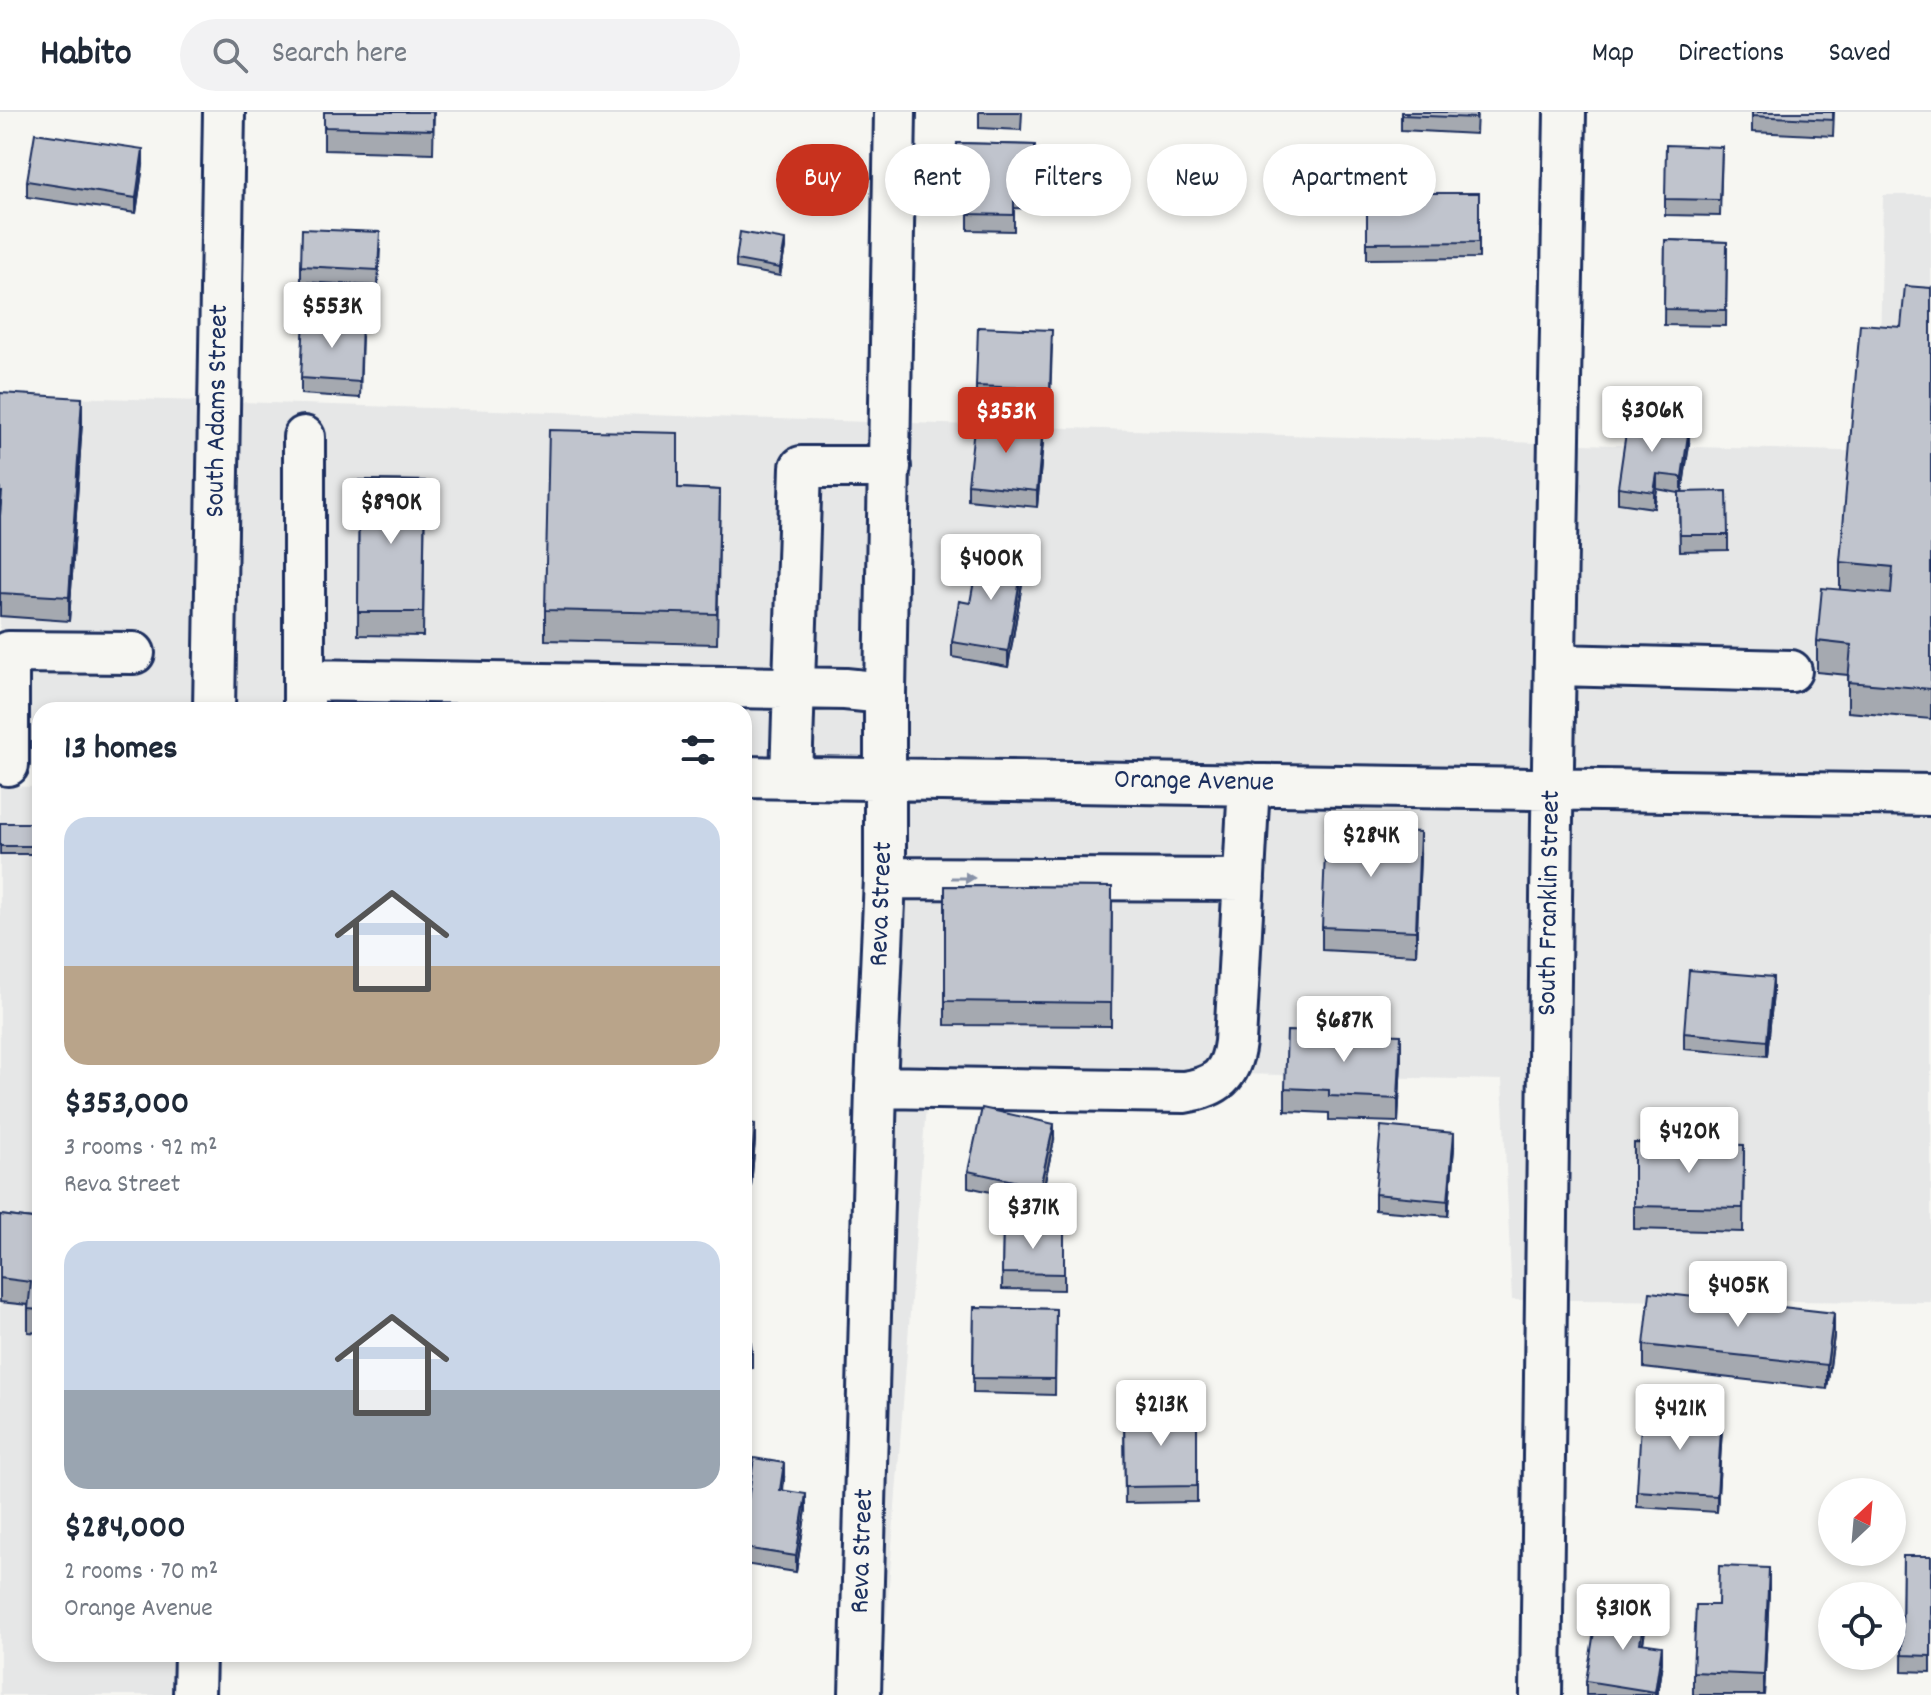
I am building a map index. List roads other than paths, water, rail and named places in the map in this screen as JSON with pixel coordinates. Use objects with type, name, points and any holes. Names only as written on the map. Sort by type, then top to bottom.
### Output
[{"type":"street","name":"South Adams Street","points":[[214,702],[224,112]]},
{"type":"street","name":"Reva Street","points":[[860,1695],[876,1087],[885,878],[885,693],[895,112]]},
{"type":"street","name":"South Franklin Street","points":[[1541,1695],[1565,112]]},
{"type":"street","points":[[304,437],[304,695],[793,688],[885,693]]},
{"type":"street","points":[[791,777],[801,467],[890,467]]},
{"type":"street","points":[[16,765],[8,652],[134,653]]},
{"type":"street","points":[[1556,665],[1791,671]]},
{"type":"street","name":"Orange Avenue","points":[[752,777],[1931,795]]},
{"type":"street","points":[[876,1087],[1184,1092],[1206,1088],[1223,1075],[1233,1061],[1249,784]]},
{"type":"street","points":[[885,878],[1244,880]]},
{"type":"street","points":[[194,1695],[195,1662]]}]
